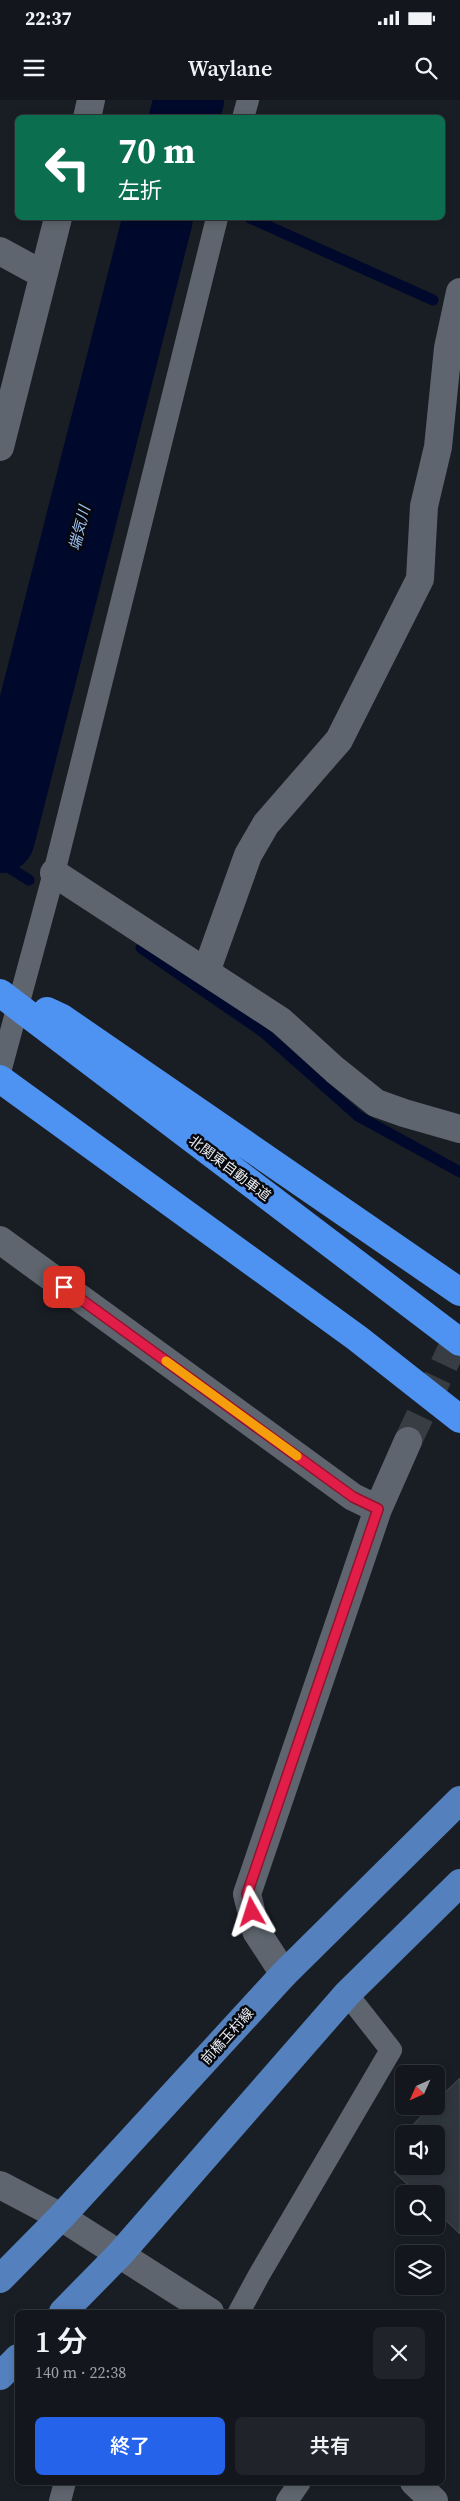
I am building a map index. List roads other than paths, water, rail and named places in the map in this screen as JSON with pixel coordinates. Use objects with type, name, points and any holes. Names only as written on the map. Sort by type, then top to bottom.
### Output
[{"type":"highway","points":[[0,991],[61,1028],[460,1292]]},
{"type":"highway","name":"北関東自動車道","points":[[61,1028],[460,1342]]},
{"type":"highway","points":[[0,1080],[357,1338],[460,1419]]},
{"type":"main road","name":"前橋玉村線","points":[[0,2279],[61,2217],[284,1974],[460,1800]]},
{"type":"main road","points":[[64,2310],[120,2254],[347,1994],[460,1883]]},
{"type":"main road","points":[[0,2376],[15,2361]]},
{"type":"street","points":[[87,115],[92,100]]},
{"type":"street","points":[[0,448],[42,274],[57,220]]},
{"type":"street","points":[[0,252],[42,274]]},
{"type":"street","points":[[206,972],[248,855],[266,824],[339,740],[420,579],[424,506],[438,447],[448,348],[457,319],[460,292]]},
{"type":"street","points":[[54,872],[281,1021],[335,1070],[376,1102],[404,1114],[460,1129]]},
{"type":"street","points":[[0,1240],[353,1497],[378,1509]]},
{"type":"street","points":[[284,1974],[256,1931],[247,1894],[378,1509],[408,1441]]},
{"type":"street","points":[[0,2185],[61,2217],[207,2310]]},
{"type":"street","points":[[417,2485],[434,2501]]},
{"type":"lane","points":[[244,115],[248,100]]},
{"type":"lane","points":[[0,1072],[54,872],[217,220]]},
{"type":"lane","points":[[240,2310],[391,2050],[347,1994]]},
{"type":"lane","points":[[60,2501],[65,2485]]},
{"type":"lane","points":[[287,2501],[298,2485]]},
{"type":"waterway","name":"端気川","points":[[185,115],[189,100]]},
{"type":"waterway","name":"端気川","points":[[0,838],[157,220]]},
{"type":"waterway","points":[[254,220],[433,300]]},
{"type":"waterway","points":[[0,862],[29,880]]},
{"type":"waterway","points":[[141,948],[263,1032],[358,1116],[460,1172]]},
{"type":"tunnel","points":[[408,1441],[460,1331]]}]
